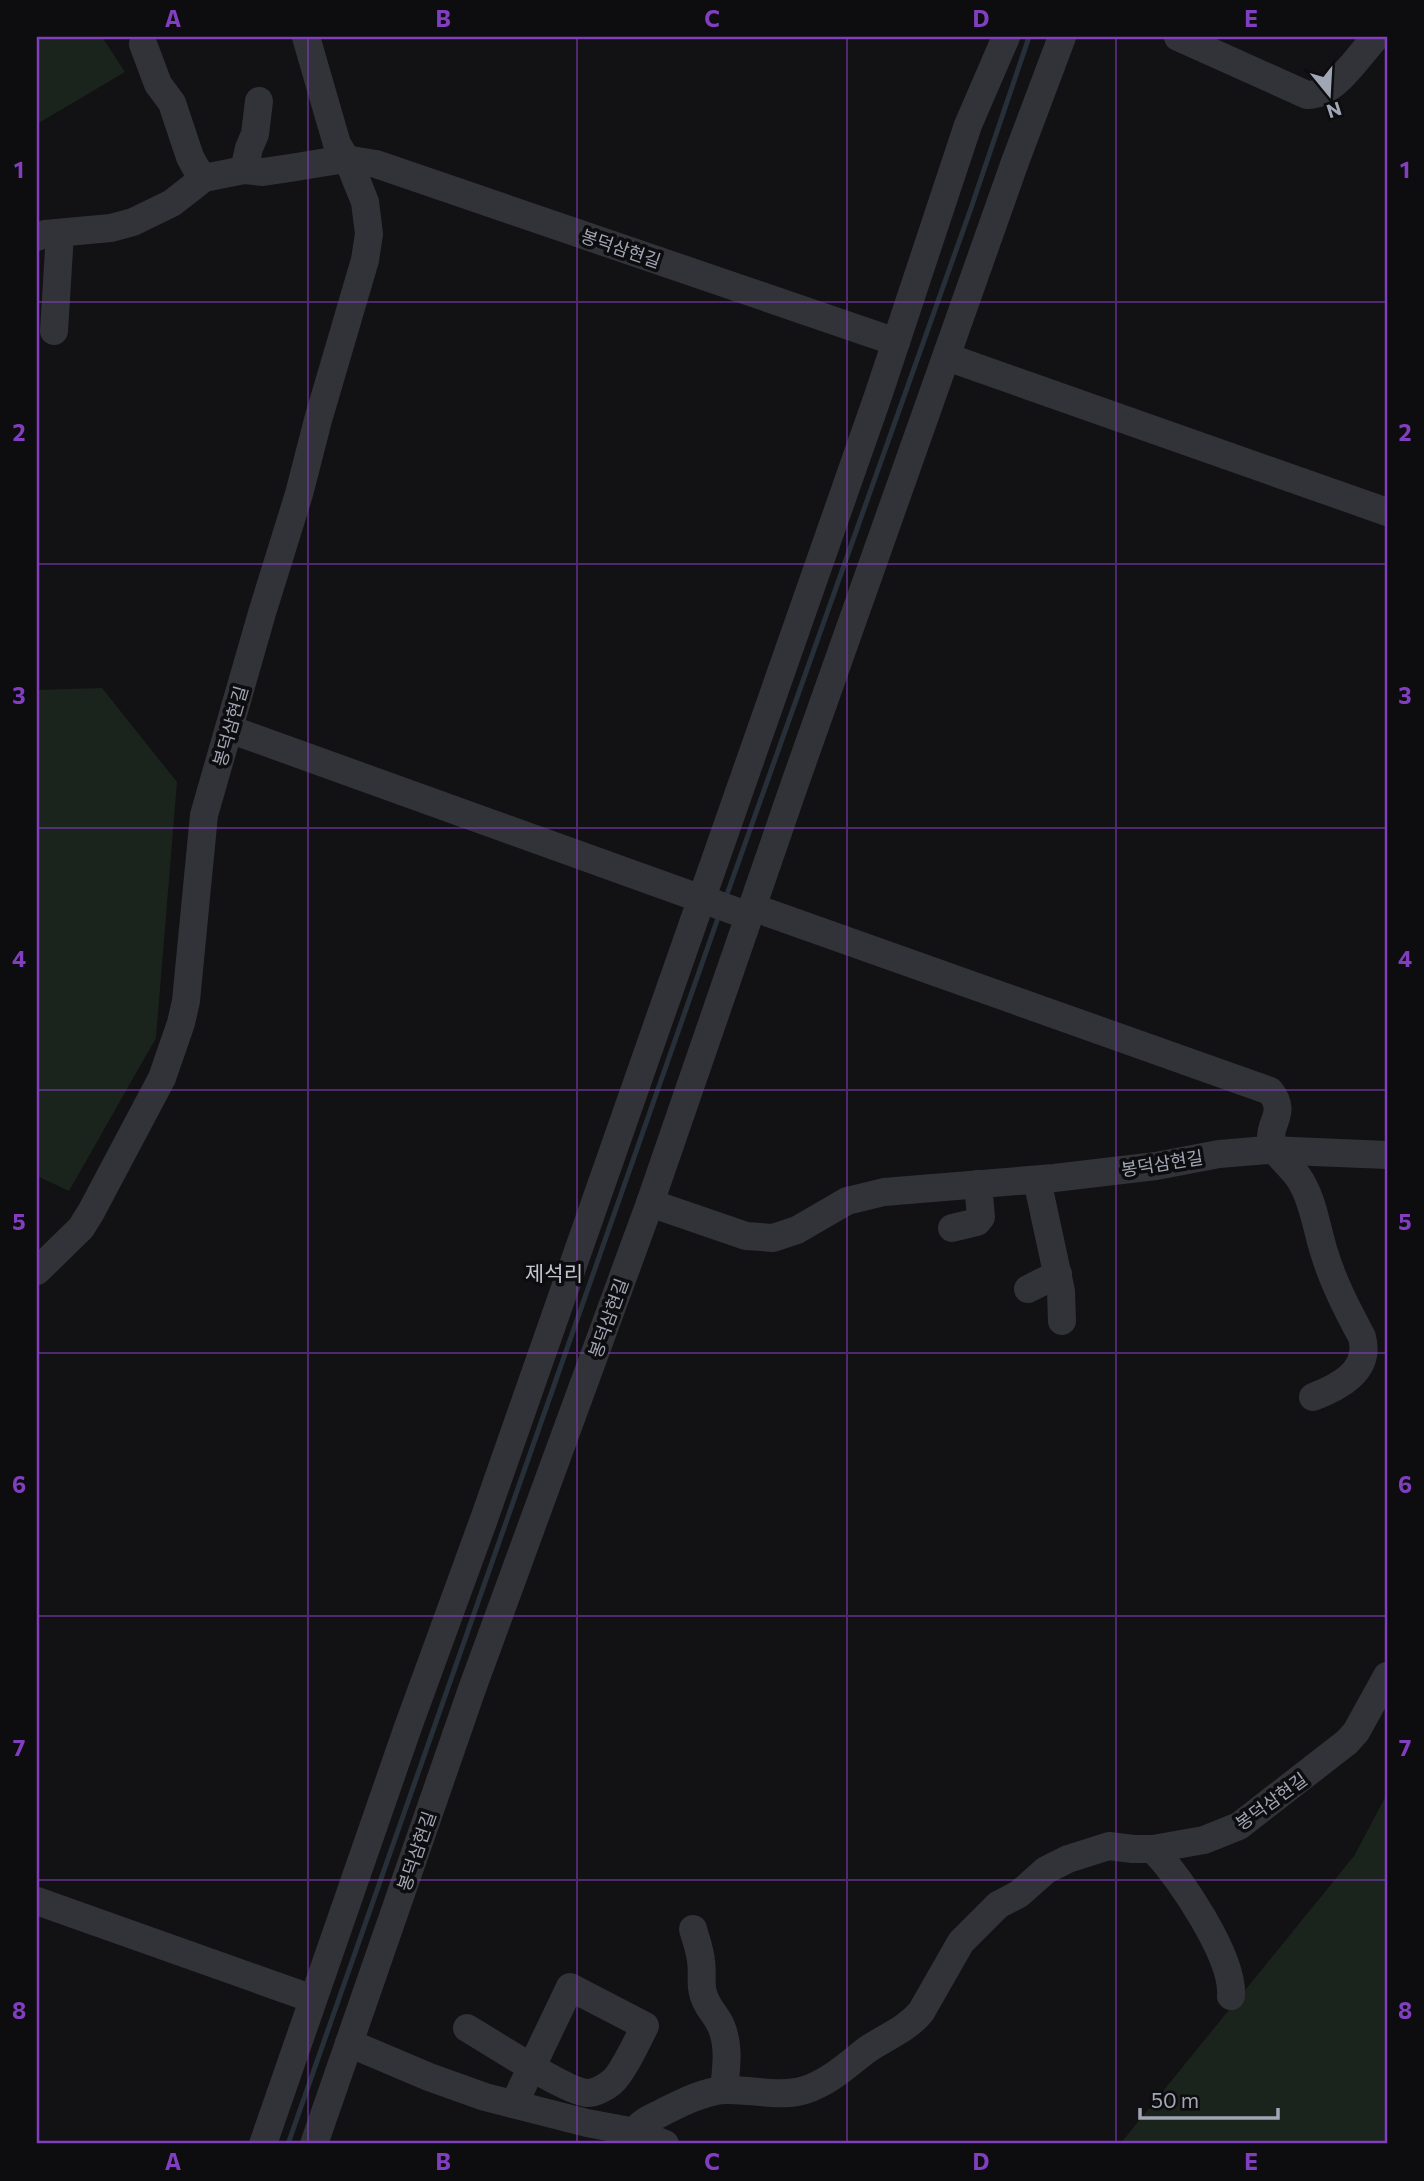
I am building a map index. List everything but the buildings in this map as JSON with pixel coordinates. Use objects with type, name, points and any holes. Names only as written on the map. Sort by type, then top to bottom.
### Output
[{"type":"street","name":"봉덕삼현길","points":[[37,1271],[81,1228],[91,1212],[162,1078],[173,1049],[186,1001],[204,815],[365,260],[369,234],[365,202],[354,173],[337,144],[306,37]]},
{"type":"street","points":[[263,2144],[408,1727],[705,900],[968,125],[1006,37]]},
{"type":"street","points":[[650,1203],[746,911],[1062,37]]},
{"type":"street","points":[[1178,37],[1307,95],[1322,92],[1332,86],[1376,37]]},
{"type":"street","points":[[144,44],[158,84],[172,103],[190,157],[204,178]]},
{"type":"street","points":[[244,170],[248,148],[255,134],[259,101]]},
{"type":"street","name":"봉덕삼현길","points":[[49,235],[111,228],[133,222],[172,203],[204,178],[244,170],[263,172],[345,159],[376,164],[896,342]]},
{"type":"street","points":[[49,235],[54,331]]},
{"type":"street","points":[[947,357],[1387,512]]},
{"type":"street","points":[[229,729],[705,900],[746,911],[1270,1091],[1279,1107],[1271,1136],[1276,1151],[1291,1166],[1303,1184],[1336,1288],[1364,1345],[1361,1360],[1353,1374],[1343,1384],[1313,1397]]},
{"type":"street","name":"봉덕삼현길","points":[[314,2144],[472,1689],[650,1203],[746,1236],[773,1238],[797,1230],[847,1201],[884,1192],[1037,1180],[1156,1166],[1219,1153],[1276,1151],[1387,1156]]},
{"type":"street","points":[[1037,1180],[1058,1274],[1062,1321]]},
{"type":"street","points":[[952,1228],[977,1222],[981,1217],[978,1184]]},
{"type":"street","points":[[1028,1289],[1058,1274]]},
{"type":"street","name":"봉덕삼현길","points":[[724,2090],[791,2093],[827,2081],[914,2020],[961,1942],[998,1905],[1019,1894],[1046,1870],[1068,1859],[1109,1846],[1153,1849],[1204,1840],[1239,1826],[1347,1742],[1356,1732],[1387,1676]]},
{"type":"street","points":[[1153,1849],[1189,1894],[1214,1941],[1231,1979],[1231,1996]]},
{"type":"street","points":[[37,1901],[313,1999]]},
{"type":"street","points":[[635,2132],[644,2122],[678,2105],[724,2090],[726,2044],[722,2028],[707,2008],[703,1995],[700,1980],[702,1962],[692,1929]]},
{"type":"street","points":[[467,2028],[532,2066],[514,2105]]},
{"type":"street","points":[[349,2043],[449,2084],[514,2105],[635,2132],[665,2144]]},
{"type":"shaded area","points":[[37,37],[102,37],[125,72],[37,124]]},
{"type":"shaded area","points":[[102,688],[177,782],[156,1038],[69,1191],[37,1176],[37,690]]},
{"type":"shaded area","points":[[1387,1794],[1387,2144],[1120,2144],[1354,1856]]},
{"type":"waterway","points":[[725,900],[970,211],[1029,37]]},
{"type":"waterway","points":[[288,2144],[719,915]]},
{"type":"district","name":"제석리","points":[[554,1272]]}]
